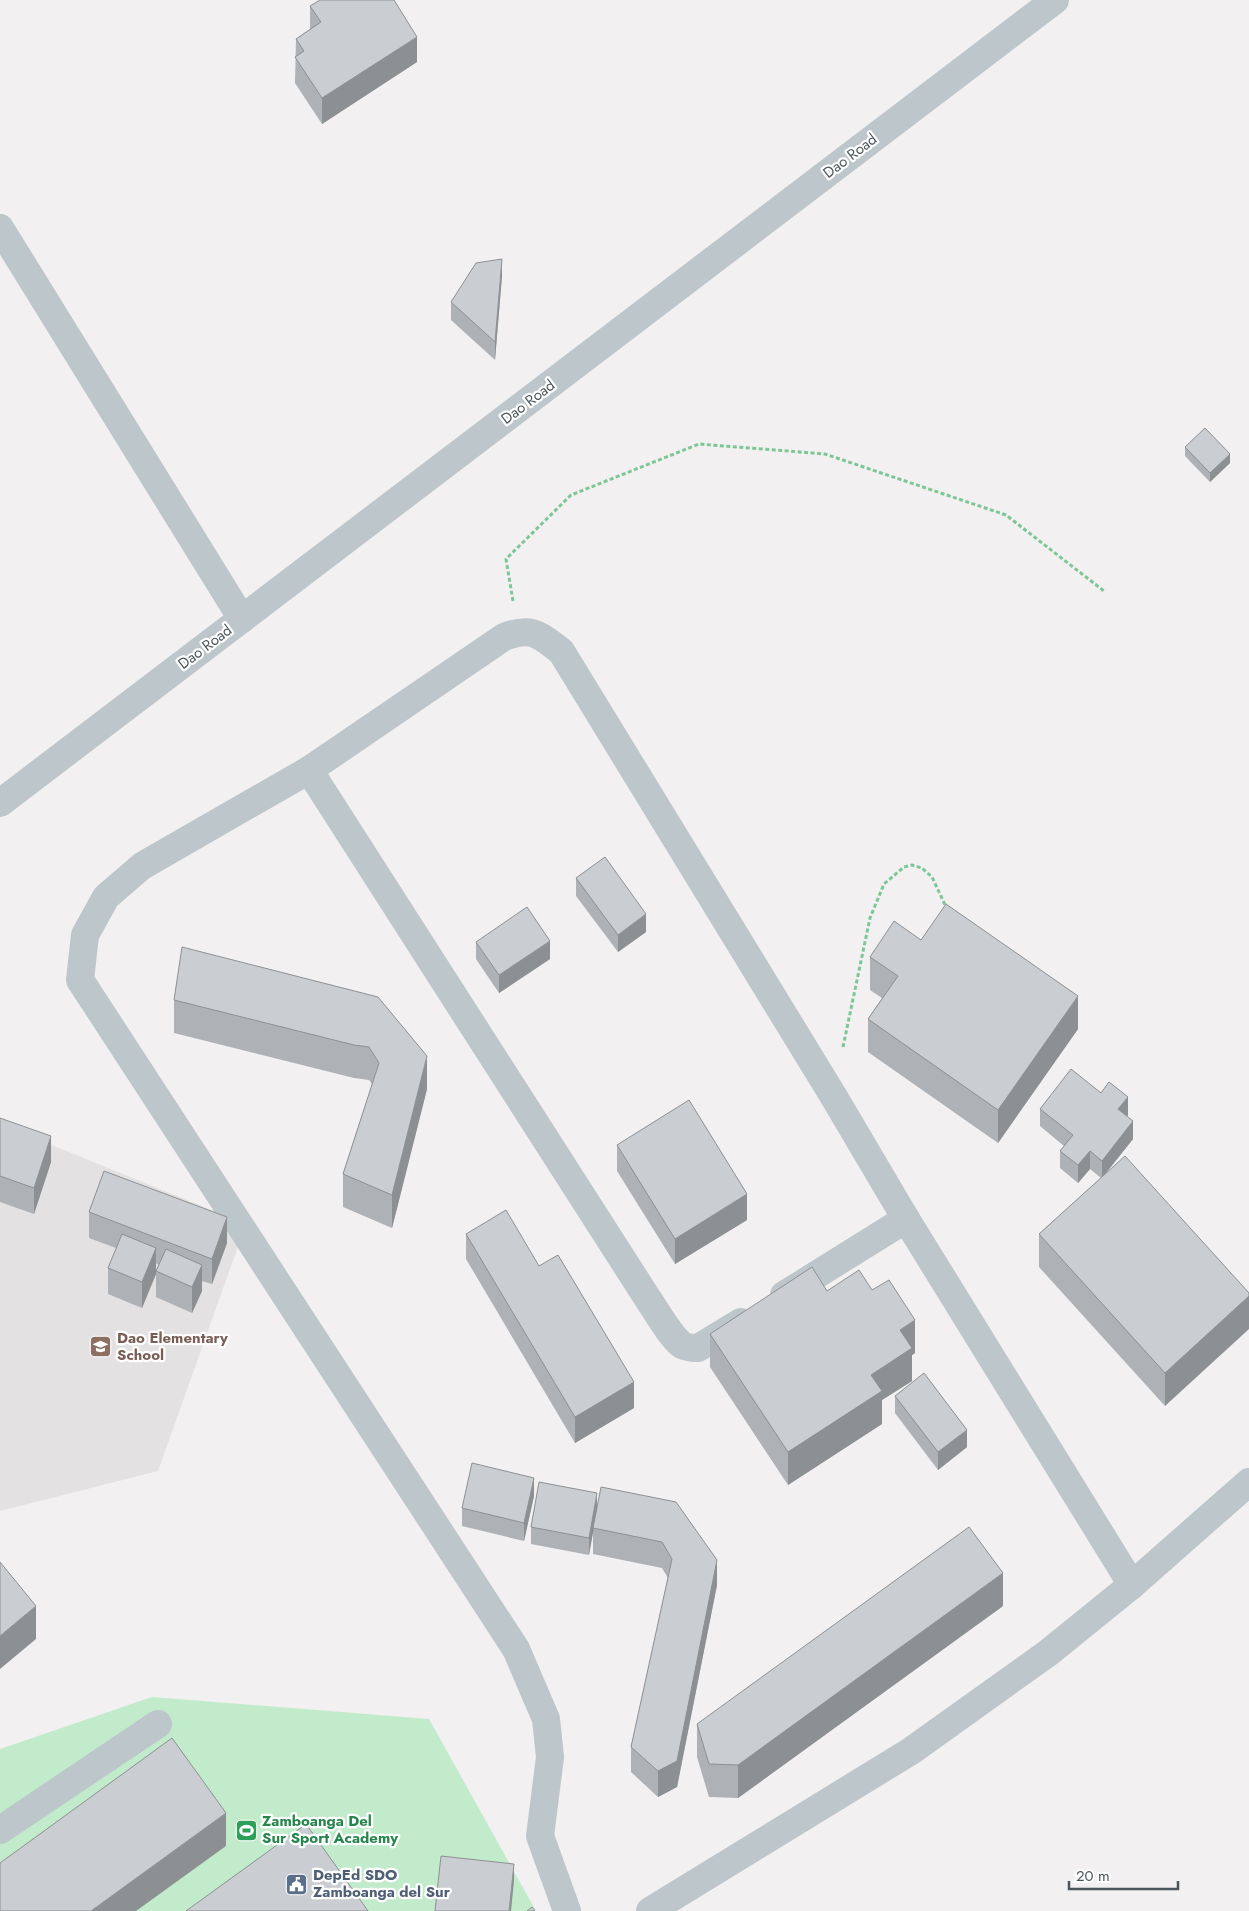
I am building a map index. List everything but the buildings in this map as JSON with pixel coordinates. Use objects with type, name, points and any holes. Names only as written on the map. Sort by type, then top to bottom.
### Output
[{"type":"street","name":"Dao Road","points":[[0,803],[1055,0]]},
{"type":"street","points":[[0,228],[242,619]]},
{"type":"street","points":[[567,1911],[540,1836],[550,1757],[546,1719],[516,1648],[80,980],[85,935],[106,897],[142,866],[309,770],[504,637],[518,631],[538,634],[561,651],[834,1097],[906,1219],[1132,1585]]},
{"type":"street","points":[[309,770],[648,1298],[672,1334],[682,1345],[698,1348],[906,1219]]},
{"type":"street","points":[[650,1911],[911,1751],[1048,1653],[1132,1585],[1249,1482]]},
{"type":"street","points":[[0,1830],[158,1724]]},
{"type":"path","points":[[518,631],[506,559],[571,495],[700,444],[825,454],[1006,515],[1104,591]]},
{"type":"path","points":[[834,1097],[870,918],[884,884],[904,866],[912,865],[922,868],[932,877],[946,907]]},
{"type":"shaded area","name":"Dao Elementary School","points":[[0,1124],[246,1224],[158,1471],[0,1511]]},
{"type":"green space","name":"Zamboanga Del Sur Sport Academy","points":[[152,1697],[429,1719],[536,1911],[0,1911],[0,1749]]},
{"type":"place","name":"Dao Elementary School","points":[[101,1347]]},
{"type":"place","name":"Zamboanga Del Sur Sport Academy","points":[[246,1830]]},
{"type":"place","name":"DepEd SDO Zamboanga del Sur","points":[[297,1884]]}]
